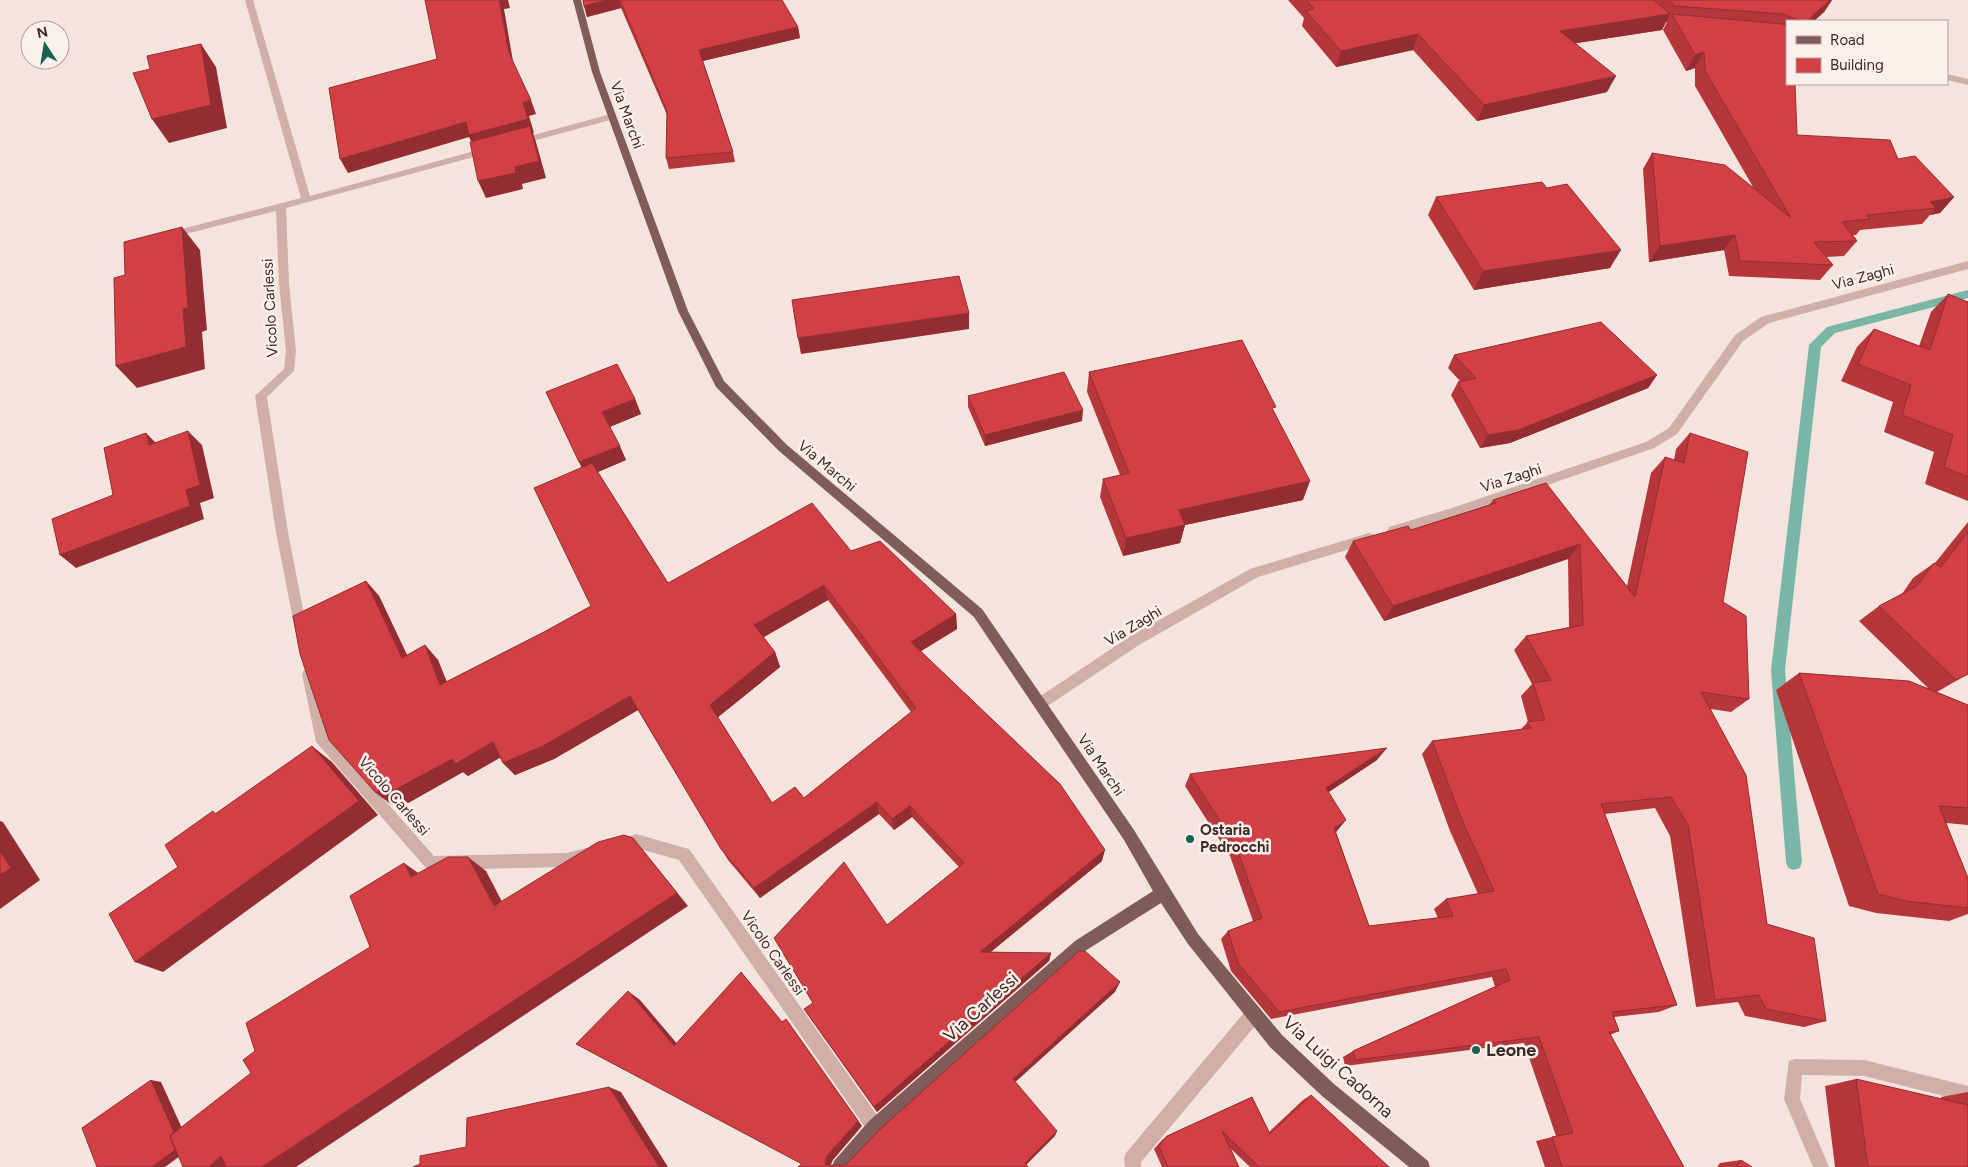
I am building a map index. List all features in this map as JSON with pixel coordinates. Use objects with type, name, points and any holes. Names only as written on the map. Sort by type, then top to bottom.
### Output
[{"type":"main road","name":"Via Marchi","points":[[577,0],[596,72],[683,311],[720,384],[783,448],[978,613],[1130,835],[1163,893]]},
{"type":"main road","name":"Via Luigi Cadorna","points":[[1163,893],[1193,939],[1276,1041],[1322,1084],[1422,1167]]},
{"type":"main road","name":"Via Carlessi","points":[[840,1167],[875,1127],[1080,946],[1163,893]]},
{"type":"street","points":[[249,0],[306,200]]},
{"type":"street","points":[[1948,77],[1968,82]]},
{"type":"street","points":[[162,237],[612,117]]},
{"type":"street","name":"Vicolo Carlessi","points":[[281,206],[284,284],[291,351],[289,371],[261,396],[282,532],[303,640]]},
{"type":"street","name":"Via Zaghi","points":[[1041,703],[1134,641],[1254,573],[1456,512],[1650,445],[1672,431],[1740,338],[1765,320],[1968,265]]},
{"type":"street","name":"Vicolo Carlessi","points":[[306,660],[322,738],[431,863],[566,860],[636,841],[684,854],[875,1127]]},
{"type":"street","points":[[1133,1167],[1132,1159],[1254,1014]]},
{"type":"street","points":[[1821,1167],[1792,1099],[1794,1067],[1864,1068],[1968,1094]]},
{"type":"building","points":[[425,0],[499,0],[509,53],[531,100],[523,102],[528,119],[469,135],[466,122],[340,159],[329,88],[437,59]]},
{"type":"building","points":[[583,0],[607,0],[584,6]]},
{"type":"building","points":[[620,0],[782,0],[798,27],[699,50],[733,152],[666,158],[667,111]]},
{"type":"building","points":[[1306,0],[1654,0],[1670,14],[1560,31],[1616,76],[1484,105],[1418,34],[1341,51],[1306,11],[1314,9]]},
{"type":"building","points":[[1668,0],[1830,0],[1808,20],[1799,20],[1783,14],[1675,6]]},
{"type":"building","points":[[1672,14],[1786,25],[1786,85],[1795,85],[1797,135],[1890,140],[1898,159],[1915,156],[1954,197],[1930,202],[1936,208],[1867,215],[1870,219],[1842,222],[1857,241],[1814,242],[1833,265],[1740,261],[1735,235],[1660,246],[1652,153],[1725,165],[1791,218],[1705,71],[1704,52],[1695,55]]},
{"type":"building","points":[[201,44],[211,105],[152,119],[133,73],[150,69],[147,56]]},
{"type":"building","points":[[530,126],[539,161],[515,167],[516,173],[478,181],[470,142]]},
{"type":"building","points":[[1542,182],[1547,188],[1567,184],[1621,250],[1483,271],[1436,197]]},
{"type":"building","points":[[182,227],[188,308],[183,309],[186,347],[116,366],[114,278],[125,275],[124,242]]},
{"type":"building","points":[[959,276],[969,313],[798,338],[792,300]]},
{"type":"building","points":[[1948,294],[1968,302],[1968,477],[1944,467],[1953,435],[1902,415],[1911,385],[1858,364],[1874,329],[1930,350]]},
{"type":"building","points":[[1601,322],[1657,375],[1518,430],[1488,435],[1458,382],[1476,378],[1454,355]]},
{"type":"building","points":[[1242,340],[1276,407],[1272,408],[1310,481],[1179,510],[1185,525],[1126,538],[1103,479],[1129,473],[1089,372]]},
{"type":"building","points":[[617,364],[635,399],[602,412],[620,446],[579,462],[546,392]]},
{"type":"building","points":[[1064,372],[1083,410],[985,435],[968,396]]},
{"type":"building","points":[[188,431],[200,485],[186,490],[190,506],[60,555],[52,519],[113,495],[104,448],[146,433],[149,445]]},
{"type":"building","points":[[1690,433],[1748,452],[1723,602],[1746,616],[1749,699],[1701,692],[1746,775],[1767,924],[1814,938],[1826,1021],[1766,1009],[1759,995],[1715,1000],[1688,825],[1671,797],[1601,804],[1677,1005],[1612,1012],[1619,1031],[1609,1032],[1684,1167],[1562,1167],[1552,1137],[1573,1133],[1539,1037],[1355,1060],[1353,1051],[1510,980],[1506,969],[1279,1012],[1238,963],[1228,931],[1262,918],[1236,846],[1190,774],[1387,748],[1326,788],[1346,820],[1334,828],[1369,926],[1453,916],[1446,899],[1494,891],[1462,820],[1432,741],[1531,728],[1527,722],[1545,720],[1533,683],[1551,680],[1526,636],[1583,625],[1580,544],[1393,606],[1353,541],[1408,526],[1411,530],[1496,503],[1493,500],[1546,483],[1635,597],[1665,457],[1684,463]]},
{"type":"building","points":[[592,463],[668,583],[812,503],[851,551],[880,541],[956,614],[911,642],[1060,784],[1105,850],[980,952],[1051,953],[874,1107],[804,1009],[813,1003],[774,938],[844,862],[887,925],[964,863],[910,806],[892,819],[877,802],[754,888],[721,849],[630,696],[543,746],[503,763],[493,742],[455,764],[452,759],[393,791],[390,783],[376,793],[329,740],[300,654],[293,616],[366,581],[402,658],[425,645],[440,685],[591,606],[534,488]],"holes":[[[824,585],[916,708],[804,798],[795,787],[772,803],[710,705],[775,652],[754,625]]]},
{"type":"building","points":[[1968,532],[1968,674],[1956,680],[1879,606],[1917,586],[1934,563],[1941,567]]},
{"type":"building","points":[[1799,673],[1909,681],[1968,705],[1968,808],[1939,806],[1968,878],[1968,908],[1906,901],[1878,894]]},
{"type":"building","points":[[312,746],[359,801],[135,962],[109,914],[178,867],[165,845],[213,811],[215,814]]},
{"type":"building","points":[[624,835],[633,838],[677,893],[262,1167],[226,1167],[221,1156],[208,1167],[183,1167],[170,1136],[251,1073],[243,1060],[255,1051],[246,1023],[370,947],[350,896],[404,863],[411,877],[448,857],[468,857],[494,906],[598,842]]},
{"type":"building","points":[[0,851],[11,868],[0,875]]},
{"type":"building","points":[[1079,951],[1085,951],[1120,982],[1013,1079],[1057,1131],[1025,1163],[1028,1167],[798,1167],[802,1164],[576,1044],[628,991],[674,1046],[741,972],[782,1022],[786,1019],[858,1121],[827,1156],[825,1163],[826,1165],[846,1165],[879,1130]]},
{"type":"building","points":[[1856,1079],[1968,1105],[1968,1167],[1868,1167]]},
{"type":"building","points":[[151,1080],[174,1132],[170,1136],[175,1150],[152,1167],[97,1167],[82,1128]]},
{"type":"building","points":[[609,1087],[659,1167],[413,1167],[420,1164],[420,1156],[466,1147],[467,1118]]},
{"type":"building","points":[[1311,1095],[1389,1167],[1259,1167],[1222,1131],[1239,1167],[1168,1167],[1159,1146],[1167,1136],[1252,1097],[1270,1134]]},
{"type":"building","points":[[1741,1160],[1752,1167],[1737,1167]]},
{"type":"waterway","points":[[1794,862],[1778,670],[1815,345],[1831,330],[1968,294]]},
{"type":"place","name":"Ostaria Pedrocchi","points":[[1190,839]]},
{"type":"place","name":"Leone","points":[[1476,1050]]}]
